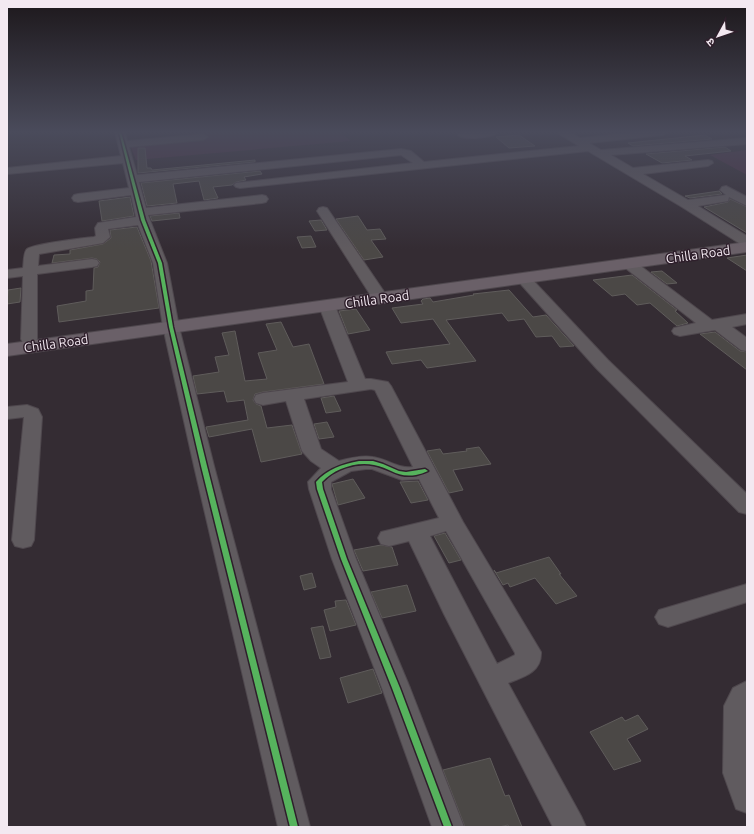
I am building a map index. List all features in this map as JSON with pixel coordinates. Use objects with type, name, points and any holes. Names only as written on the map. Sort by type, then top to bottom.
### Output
[{"type":"main road","name":"Chilla Road","points":[[7,350],[171,323],[747,242]]},
{"type":"main road","name":"Chilla Road","points":[[7,342],[327,306],[378,295],[523,278],[747,247]]},
{"type":"street","points":[[131,171],[142,216],[160,263],[171,323],[204,466],[294,827]]},
{"type":"street","points":[[78,198],[135,185],[242,171]]},
{"type":"street","points":[[240,184],[370,171]]},
{"type":"street","points":[[632,172],[641,171]]},
{"type":"street","points":[[632,172],[747,242]]},
{"type":"street","points":[[686,204],[725,194],[747,202]]},
{"type":"street","points":[[29,339],[30,270],[32,252],[98,240],[103,237],[101,228],[103,226],[142,216],[262,199]]},
{"type":"street","points":[[323,211],[378,295]]},
{"type":"street","points":[[7,274],[92,262]]},
{"type":"street","points":[[629,264],[713,325],[747,346]]},
{"type":"street","points":[[523,278],[602,364],[747,507]]},
{"type":"street","points":[[327,306],[359,386]]},
{"type":"street","points":[[680,331],[747,318]]},
{"type":"street","points":[[263,399],[375,384],[382,386],[452,522],[528,652],[528,660],[521,666],[490,678]]},
{"type":"street","points":[[293,395],[312,451],[318,457],[336,468]]},
{"type":"street","points":[[7,413],[27,411],[31,413],[33,417],[23,540]]},
{"type":"street","points":[[425,471],[406,474],[374,464],[365,463],[336,468],[323,476],[319,482],[320,489],[344,559],[396,688],[448,827]]},
{"type":"street","points":[[389,538],[452,522]]},
{"type":"street","points":[[416,531],[490,678],[570,827]]},
{"type":"street","points":[[668,617],[747,593]]},
{"type":"street","points":[[747,693],[743,696],[738,706],[737,744],[738,772],[747,798]]},
{"type":"shaded area","points":[[739,171],[747,171],[747,175]]},
{"type":"building","points":[[138,171],[160,171],[138,173]]},
{"type":"building","points":[[260,171],[262,174],[244,177],[246,180],[236,182],[232,185],[213,187],[218,198],[204,200],[199,181],[173,184],[177,203],[147,206],[141,183]]},
{"type":"building","points":[[719,191],[722,194],[690,198],[685,196]]},
{"type":"building","points":[[130,197],[134,216],[102,221],[99,201]]},
{"type":"building","points":[[730,199],[747,207],[747,233],[704,207],[728,202]]},
{"type":"building","points":[[179,213],[180,218],[152,221],[150,216]]},
{"type":"building","points":[[358,216],[367,230],[380,229],[386,239],[371,240],[383,257],[364,260],[336,219]]},
{"type":"building","points":[[321,220],[327,230],[315,231],[309,221]]},
{"type":"building","points":[[137,227],[151,261],[159,308],[59,322],[57,306],[86,301],[86,291],[93,290],[94,268],[98,267],[100,262],[97,259],[92,258],[52,263],[54,255],[70,254],[70,250],[103,244],[111,238],[110,230]]},
{"type":"building","points":[[311,236],[316,247],[302,248],[297,237]]},
{"type":"building","points":[[747,255],[747,271],[727,258]]},
{"type":"building","points":[[662,271],[677,283],[667,284],[651,272]]},
{"type":"building","points":[[632,275],[677,310],[675,311],[688,323],[677,326],[650,303],[637,305],[625,294],[612,296],[593,280]]},
{"type":"building","points":[[21,288],[20,302],[7,304],[8,290]]},
{"type":"building","points":[[509,290],[533,317],[546,315],[574,346],[560,347],[552,336],[536,337],[524,319],[508,321],[502,313],[446,320],[476,361],[427,368],[421,360],[392,364],[386,352],[450,344],[433,319],[401,323],[392,308],[423,304],[421,301],[423,299],[430,298],[433,302],[474,295],[473,294]]},
{"type":"building","points":[[356,309],[370,330],[348,334],[339,311]]},
{"type":"building","points":[[281,322],[293,347],[309,344],[324,384],[255,394],[253,400],[256,404],[261,406],[267,428],[292,425],[302,454],[261,462],[252,429],[209,437],[206,427],[248,420],[244,400],[227,402],[224,391],[197,394],[193,376],[219,372],[215,357],[229,355],[222,333],[235,331],[245,381],[267,379],[258,353],[277,350],[266,324]]},
{"type":"building","points":[[715,332],[740,351],[747,352],[747,370],[700,334]]},
{"type":"building","points":[[334,396],[341,411],[326,413],[321,398]]},
{"type":"building","points":[[327,422],[334,437],[319,439],[314,424]]},
{"type":"building","points":[[479,447],[491,464],[453,470],[463,490],[449,493],[427,451],[440,449],[443,454],[467,451],[466,449]]},
{"type":"building","points":[[353,479],[365,498],[338,505],[332,484]]},
{"type":"building","points":[[418,481],[428,500],[411,503],[400,482]]},
{"type":"building","points":[[445,533],[461,560],[449,563],[434,536]]},
{"type":"building","points":[[381,545],[392,547],[398,565],[363,571],[354,550]]},
{"type":"building","points":[[549,557],[561,574],[559,574],[577,596],[556,604],[535,578],[510,587],[508,583],[503,585],[494,570],[496,573]]},
{"type":"building","points":[[312,573],[316,587],[304,590],[300,576]]},
{"type":"building","points":[[407,585],[416,611],[382,618],[371,592]]},
{"type":"building","points":[[346,600],[356,625],[330,631],[324,610],[336,607],[335,601]]},
{"type":"building","points":[[323,626],[331,657],[320,659],[311,628]]},
{"type":"building","points":[[373,669],[382,693],[348,703],[340,678]]},
{"type":"building","points":[[638,715],[648,729],[627,739],[641,761],[614,770],[590,732],[622,717],[625,721]]},
{"type":"building","points":[[490,758],[505,796],[509,795],[522,827],[509,827],[508,825],[499,827],[465,827],[443,770]]},
{"type":"cycle path","points":[[130,171],[143,220],[160,263],[171,327],[204,466],[294,827]]},
{"type":"cycle path","points":[[425,471],[406,474],[373,463],[359,463],[336,469],[323,477],[319,482],[320,489],[344,559],[396,688],[448,827]]}]
